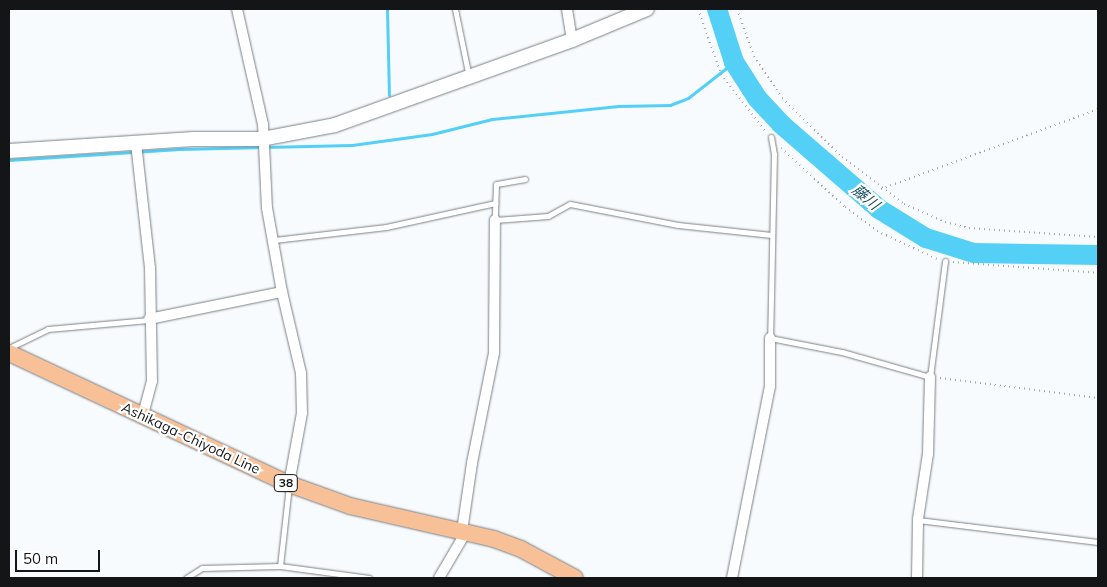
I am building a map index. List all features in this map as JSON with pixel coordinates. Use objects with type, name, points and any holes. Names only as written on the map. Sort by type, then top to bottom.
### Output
[{"type":"main road","name":"Ashikaga-Chiyoda Line","points":[[9,353],[289,484],[350,506],[464,531],[521,549],[557,574],[575,578]]},
{"type":"street","points":[[237,9],[263,124],[262,139],[266,208],[274,240],[282,292],[301,373],[302,413],[289,484]]},
{"type":"street","points":[[567,9],[572,40]]},
{"type":"street","points":[[9,150],[262,139],[334,125],[572,40],[648,9]]},
{"type":"street","points":[[136,143],[150,268],[149,320],[152,381],[143,415]]},
{"type":"street","points":[[439,578],[464,531],[472,463],[494,353],[495,220]]},
{"type":"street","points":[[149,320],[282,292]]},
{"type":"street","points":[[732,578],[770,386],[770,338]]},
{"type":"street","points":[[918,578],[918,520],[928,454],[930,377]]},
{"type":"lane","points":[[455,9],[469,78]]},
{"type":"lane","points":[[771,137],[774,154],[770,338],[842,352],[930,377],[945,262]]},
{"type":"lane","points":[[525,180],[496,184],[495,220],[548,216],[570,204],[678,225],[772,235]]},
{"type":"lane","points":[[274,240],[386,227],[495,203]]},
{"type":"lane","points":[[9,348],[48,329],[149,320]]},
{"type":"lane","points":[[280,566],[289,484]]},
{"type":"lane","points":[[918,520],[1098,542]]},
{"type":"lane","points":[[186,578],[202,568],[280,566],[369,578]]},
{"type":"path","points":[[698,9],[721,74],[752,116],[771,137],[845,208],[878,230],[920,253],[945,262],[1098,273]]},
{"type":"path","points":[[737,9],[748,44],[772,86],[842,157],[881,189],[925,214],[969,228],[1098,237]]},
{"type":"path","points":[[881,189],[1098,109]]},
{"type":"path","points":[[930,377],[1098,398]]},
{"type":"waterway","points":[[387,9],[389,95]]},
{"type":"waterway","name":"藤川","points":[[717,9],[734,62],[757,98],[781,124],[879,209],[926,238],[974,253],[1098,255]]},
{"type":"waterway","points":[[9,160],[180,149],[352,145],[432,134],[492,119],[618,106],[670,105],[688,98],[734,62]]}]
